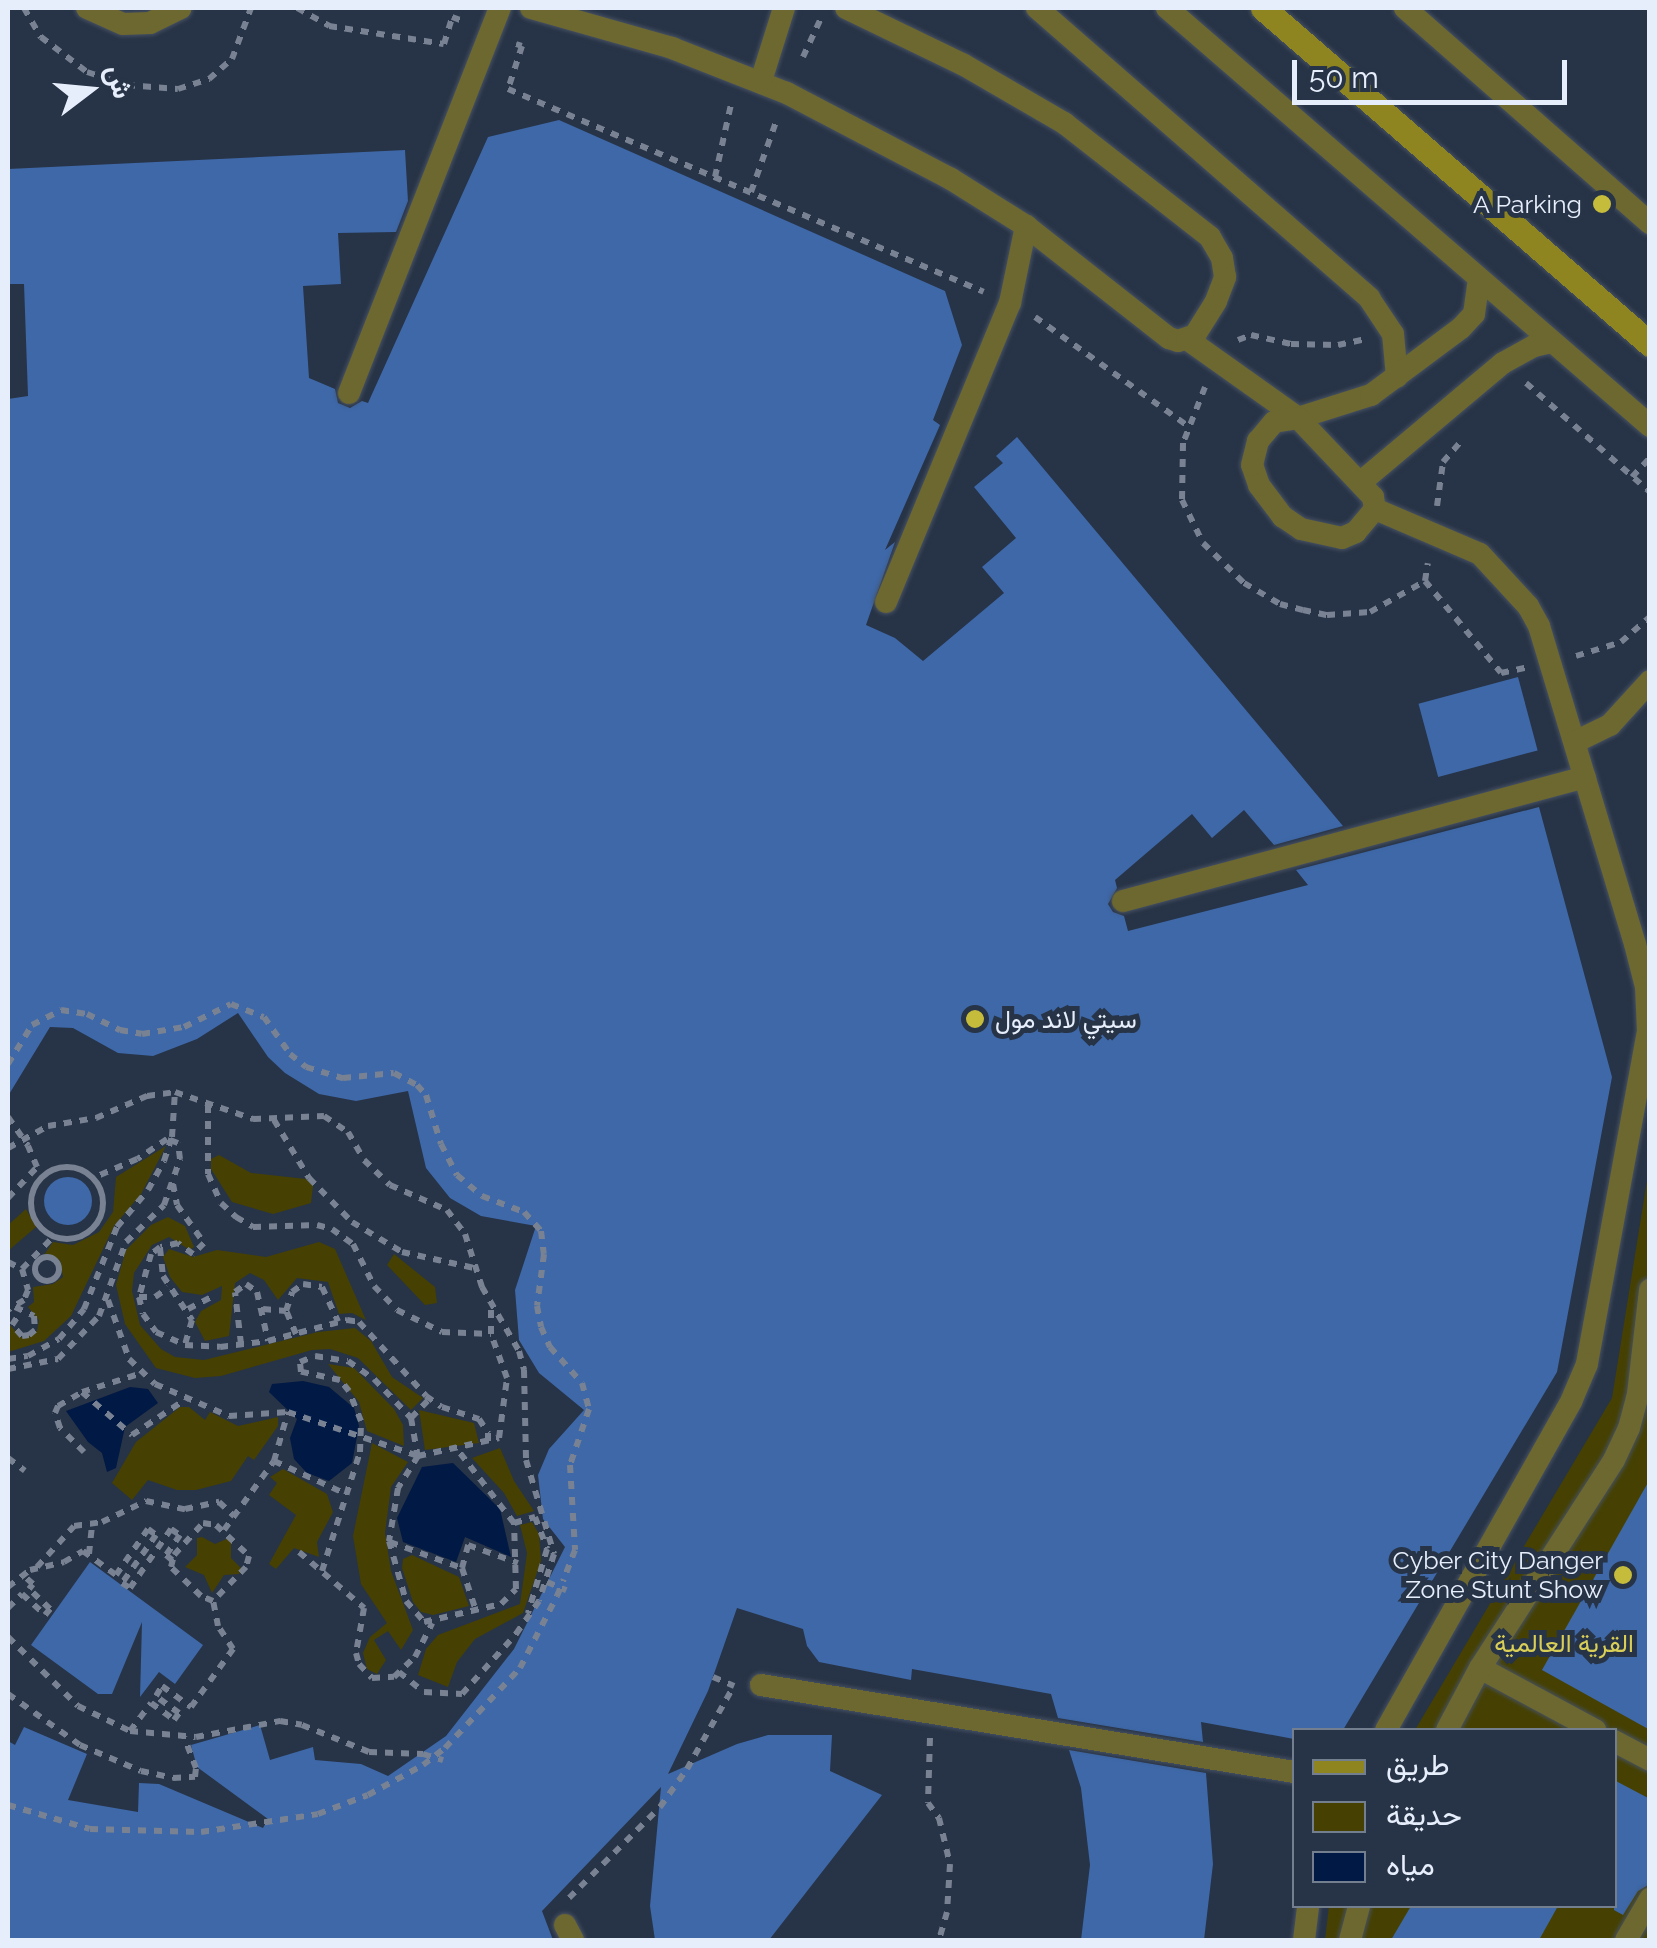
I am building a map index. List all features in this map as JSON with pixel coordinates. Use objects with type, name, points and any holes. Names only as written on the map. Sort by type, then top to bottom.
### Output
[{"type":"street","points":[[1263,8],[1650,344]]},
{"type":"lane","points":[[87,8],[123,24],[150,23],[181,8]]},
{"type":"lane","points":[[349,393],[500,8]]},
{"type":"lane","points":[[531,8],[672,48],[761,81],[951,180],[1026,226],[1169,338],[1187,340],[1298,418],[1361,482],[1373,497],[1375,509],[1356,532],[1332,538],[1302,529],[1270,502],[1255,475],[1253,453],[1274,422],[1298,418],[1355,402],[1397,377],[1474,314],[1479,278]]},
{"type":"lane","points":[[761,81],[784,8]]},
{"type":"lane","points":[[846,8],[947,56],[1064,123],[1210,237],[1222,258],[1224,276],[1208,314],[1187,340]]},
{"type":"lane","points":[[1037,8],[1369,298],[1393,334],[1397,377]]},
{"type":"lane","points":[[1166,8],[1650,426]]},
{"type":"lane","points":[[1405,8],[1650,223]]},
{"type":"lane","points":[[886,602],[1010,303],[1026,226]]},
{"type":"lane","points":[[1361,482],[1502,363],[1534,346],[1552,342]]},
{"type":"lane","points":[[1375,509],[1460,542],[1514,586],[1539,626],[1636,944],[1646,987],[1648,1031],[1586,1364],[1572,1400],[1387,1728]]},
{"type":"lane","points":[[1575,742],[1610,725],[1650,680]]},
{"type":"lane","points":[[1123,902],[1585,776]]},
{"type":"lane","points":[[1448,1728],[1480,1668],[1614,1460],[1638,1394],[1650,1290]]},
{"type":"lane","points":[[1480,1668],[1591,1728]]},
{"type":"lane","points":[[761,1685],[1292,1772]]},
{"type":"lane","points":[[1617,1743],[1650,1760]]},
{"type":"lane","points":[[1626,1940],[1650,1899]]},
{"type":"lane","points":[[1304,1940],[1308,1908]]},
{"type":"lane","points":[[1350,1940],[1358,1908]]},
{"type":"path","points":[[24,8],[40,37],[78,67],[127,86],[178,90],[209,79],[232,59],[252,8]]},
{"type":"path","points":[[298,8],[329,26],[444,44],[452,17],[522,46],[508,89],[1010,303],[1188,426]]},
{"type":"path","points":[[1502,363],[1650,492]]},
{"type":"path","points":[[1632,477],[1650,458]]},
{"type":"path","points":[[8,1064],[32,1025],[61,1010],[142,1034],[184,1027],[231,1004],[254,1009],[264,1017],[290,1054],[306,1066],[344,1078],[394,1073],[417,1085],[426,1096],[457,1175],[482,1196],[524,1212],[541,1231],[544,1254],[538,1306],[542,1327],[550,1347],[582,1383],[589,1408],[570,1465],[575,1550],[557,1596],[520,1668],[445,1748],[423,1765],[368,1795],[318,1814],[201,1832],[90,1829],[8,1805]]},
{"type":"path","points":[[8,1359],[44,1349],[73,1326],[84,1310],[108,1244],[148,1190],[172,1137],[175,1092]]},
{"type":"path","points":[[9,1144],[48,1126],[96,1118],[147,1096],[175,1092],[230,1114],[274,1120],[309,1114],[337,1122],[390,1185],[448,1210],[456,1218],[490,1302],[519,1351],[524,1370],[526,1460],[554,1554],[533,1612],[462,1694],[424,1692],[398,1672]]},
{"type":"path","points":[[208,1105],[208,1174],[222,1203],[236,1217],[252,1227],[318,1224],[343,1235],[353,1244],[374,1286],[397,1310],[442,1332],[491,1334]]},
{"type":"path","points":[[8,1117],[37,1166],[10,1196]]},
{"type":"path","points":[[274,1120],[309,1178],[352,1222],[402,1252],[474,1268]]},
{"type":"path","points":[[93,1178],[172,1137]]},
{"type":"path","points":[[8,1369],[66,1354],[108,1300],[120,1252],[164,1205],[173,1184],[180,1151],[172,1137]]},
{"type":"path","points":[[68,1167],[93,1178],[104,1204],[93,1229],[67,1240],[42,1229],[31,1203],[42,1177],[68,1167]]},
{"type":"path","points":[[173,1184],[177,1204],[204,1243],[194,1254],[178,1243],[160,1246],[151,1254],[138,1297],[148,1325],[185,1345],[268,1341],[338,1322],[360,1322],[408,1381],[430,1398],[479,1419],[488,1433],[488,1444]]},
{"type":"path","points":[[343,1235],[352,1222]]},
{"type":"path","points":[[22,1269],[54,1236]]},
{"type":"path","points":[[160,1246],[168,1288],[188,1309],[192,1329],[185,1345]]},
{"type":"path","points":[[8,1262],[22,1269],[27,1280],[24,1300],[14,1310]]},
{"type":"path","points":[[27,1280],[36,1273]]},
{"type":"path","points":[[241,1344],[234,1304],[239,1286],[253,1286],[264,1309],[268,1341]]},
{"type":"path","points":[[296,1334],[286,1310],[297,1286],[322,1287],[338,1322]]},
{"type":"path","points":[[138,1297],[155,1297],[168,1288]]},
{"type":"path","points":[[188,1309],[203,1306],[216,1296]]},
{"type":"path","points":[[108,1300],[120,1339],[143,1376],[173,1392],[238,1418],[290,1413],[418,1456],[488,1444],[499,1438],[507,1378],[491,1334],[490,1302]]},
{"type":"path","points":[[264,1309],[286,1310]]},
{"type":"path","points":[[322,1571],[360,1435],[349,1391],[329,1375],[301,1372],[300,1362],[314,1356],[348,1361],[374,1379],[411,1418],[417,1431],[418,1456],[398,1488],[389,1541],[410,1611],[432,1623],[512,1596],[518,1563],[514,1523],[457,1449]]},
{"type":"path","points":[[84,1452],[60,1428],[55,1413],[64,1402],[82,1392],[143,1376]]},
{"type":"path","points":[[82,1392],[125,1432],[136,1434],[187,1398]]},
{"type":"path","points":[[411,1418],[430,1398]]},
{"type":"path","points":[[224,1530],[274,1461],[290,1413]]},
{"type":"path","points":[[8,1458],[25,1471]]},
{"type":"path","points":[[274,1461],[346,1494]]},
{"type":"path","points":[[37,1567],[66,1530],[146,1502],[184,1509],[219,1502],[234,1516]]},
{"type":"path","points":[[514,1523],[536,1517],[547,1549],[544,1574],[516,1634]]},
{"type":"path","points":[[172,1560],[196,1526],[210,1522],[248,1550],[249,1562],[224,1594],[213,1601]]},
{"type":"path","points":[[89,1554],[92,1524]]},
{"type":"path","points":[[8,1587],[37,1567],[64,1562],[83,1552],[116,1575],[148,1529],[156,1534],[122,1582],[130,1588],[171,1529],[180,1535],[166,1556],[172,1560],[178,1578],[213,1601],[218,1626],[233,1649],[191,1707],[162,1686],[156,1696],[179,1713],[174,1720],[151,1703],[130,1731]]},
{"type":"path","points":[[389,1541],[462,1568]]},
{"type":"path","points":[[476,1611],[462,1568],[468,1545],[518,1563]]},
{"type":"path","points":[[299,1552],[364,1608],[356,1653],[364,1673],[381,1680],[398,1672],[415,1657],[432,1623]]},
{"type":"path","points":[[8,1608],[22,1594],[44,1615],[50,1609],[29,1589],[33,1584],[22,1574]]},
{"type":"path","points":[[547,1582],[566,1590]]},
{"type":"path","points":[[8,1637],[53,1687],[78,1706],[130,1731],[184,1738],[280,1721],[302,1724],[369,1752],[424,1754],[443,1760]]},
{"type":"path","points":[[568,1898],[660,1807],[688,1769],[732,1687]]},
{"type":"path","points":[[8,1694],[80,1745],[172,1778],[194,1777],[196,1768],[184,1738]]},
{"type":"path","points":[[932,1712],[928,1803],[939,1818],[950,1864],[947,1912],[939,1940]]},
{"type":"green space","points":[[166,1146],[141,1194],[114,1226],[71,1316],[44,1341],[8,1352],[8,1323],[22,1338],[37,1331],[39,1320],[28,1307],[34,1302],[33,1287],[53,1284],[63,1277],[60,1260],[44,1255],[53,1242],[73,1245],[99,1232],[113,1212],[116,1177]]},
{"type":"green space","points":[[219,1155],[251,1173],[306,1179],[313,1186],[311,1203],[273,1214],[232,1202],[211,1169],[211,1159]]},
{"type":"green space","name":"القرية العالمية","points":[[1649,1168],[1649,1940],[1325,1940],[1329,1908],[1617,1908],[1617,1728],[1416,1728],[1612,1398]]},
{"type":"green space","points":[[26,1209],[36,1227],[8,1251],[8,1225]]},
{"type":"green space","points":[[168,1217],[185,1226],[194,1247],[190,1250],[169,1237],[152,1245],[134,1273],[132,1291],[140,1325],[161,1349],[175,1357],[204,1360],[318,1332],[355,1328],[371,1341],[392,1377],[423,1398],[411,1410],[358,1358],[330,1349],[312,1350],[221,1376],[195,1378],[156,1368],[125,1324],[116,1285],[126,1250],[151,1225]]},
{"type":"green space","points":[[319,1242],[335,1249],[366,1320],[352,1313],[339,1314],[328,1282],[297,1278],[278,1300],[264,1280],[250,1273],[235,1283],[229,1336],[205,1341],[195,1322],[201,1311],[221,1300],[222,1286],[202,1295],[182,1292],[170,1277],[163,1257],[169,1249],[193,1257],[217,1250],[266,1257]]},
{"type":"green space","points":[[394,1254],[435,1287],[437,1303],[425,1305],[387,1265]]},
{"type":"green space","points":[[328,1364],[354,1368],[394,1409],[403,1425],[404,1446],[367,1431],[359,1402]]},
{"type":"green space","points":[[180,1407],[189,1407],[205,1420],[210,1412],[238,1426],[278,1417],[278,1426],[254,1460],[248,1456],[231,1481],[196,1490],[177,1490],[148,1480],[132,1500],[112,1483],[136,1442]]},
{"type":"green space","points":[[419,1410],[474,1423],[479,1443],[425,1450]]},
{"type":"green space","points":[[372,1443],[408,1462],[391,1487],[385,1533],[391,1571],[413,1630],[401,1650],[388,1631],[374,1640],[386,1660],[377,1674],[367,1669],[363,1653],[370,1637],[387,1623],[361,1584],[353,1536]]},
{"type":"green space","points":[[500,1448],[514,1481],[534,1511],[517,1516],[504,1493],[472,1458]]},
{"type":"green space","points":[[283,1469],[327,1494],[333,1512],[317,1542],[319,1557],[294,1548],[276,1569],[269,1564],[296,1515],[269,1495],[277,1483],[270,1477]]},
{"type":"green space","points":[[532,1522],[539,1534],[541,1561],[523,1613],[475,1639],[457,1662],[448,1687],[418,1675],[426,1649],[438,1635],[520,1604],[527,1553],[520,1525]]},
{"type":"green space","points":[[231,1537],[231,1558],[241,1568],[239,1574],[224,1575],[212,1593],[204,1575],[185,1567],[197,1555],[197,1538],[215,1544]]},
{"type":"green space","points":[[412,1555],[459,1577],[469,1606],[433,1615],[421,1612],[413,1602],[402,1568],[403,1559]]},
{"type":"water","points":[[303,1381],[329,1387],[354,1408],[359,1426],[352,1463],[329,1481],[307,1473],[294,1459],[290,1438],[297,1419],[269,1392],[272,1384]]},
{"type":"water","points":[[130,1387],[148,1389],[158,1403],[125,1427],[116,1468],[107,1472],[102,1453],[88,1442],[66,1411]]},
{"type":"water","points":[[453,1463],[500,1509],[511,1557],[465,1537],[456,1562],[403,1542],[397,1518],[422,1467]]},
{"type":"building","name":"سيتي لاند مول","points":[[559,120],[945,291],[962,345],[933,420],[940,425],[885,550],[895,542],[866,625],[895,638],[923,661],[1004,593],[982,567],[1016,538],[974,487],[1003,463],[996,456],[1017,437],[1343,826],[1274,845],[1244,810],[1212,838],[1192,814],[1115,880],[1117,888],[1108,904],[1113,912],[1124,916],[1128,931],[1308,885],[1296,870],[1539,807],[1612,1077],[1557,1372],[1344,1728],[1292,1728],[1292,1739],[1201,1722],[1203,1742],[1058,1718],[1051,1694],[912,1669],[911,1680],[819,1662],[807,1646],[803,1629],[737,1608],[708,1691],[668,1774],[768,1735],[832,1735],[830,1771],[882,1795],[769,1940],[655,1940],[650,1906],[661,1787],[542,1911],[553,1940],[8,1940],[8,1741],[15,1745],[24,1727],[87,1754],[68,1800],[138,1812],[139,1783],[159,1784],[263,1828],[268,1819],[197,1767],[191,1745],[260,1725],[270,1760],[313,1747],[315,1760],[361,1764],[388,1776],[446,1736],[514,1649],[565,1547],[543,1519],[538,1475],[549,1449],[584,1410],[539,1373],[519,1340],[515,1290],[536,1226],[481,1216],[450,1198],[426,1168],[408,1091],[356,1101],[319,1094],[268,1057],[238,1013],[197,1039],[153,1056],[118,1053],[73,1028],[50,1027],[8,1096],[8,399],[28,396],[24,284],[8,284],[8,169],[405,150],[408,201],[396,232],[338,233],[341,284],[303,286],[309,378],[335,389],[338,403],[350,408],[362,401],[368,403],[488,137]]},
{"type":"building","points":[[1518,677],[1538,750],[1438,777],[1419,704]]},
{"type":"building","points":[[68,1177],[85,1184],[92,1201],[85,1218],[68,1225],[51,1218],[44,1201],[51,1184]]},
{"type":"building","name":"Cyber City Danger Zone Stunt Show","points":[[1650,1479],[1650,1730],[1542,1670]]},
{"type":"building","points":[[90,1562],[203,1645],[175,1684],[159,1672],[140,1697],[142,1622],[112,1694],[98,1694],[31,1645]]},
{"type":"building","points":[[1069,1750],[1206,1773],[1213,1864],[1204,1940],[1081,1940],[1090,1865],[1081,1788]]},
{"type":"building","points":[[1617,1782],[1650,1799],[1650,1884],[1638,1891],[1623,1915],[1614,1910]]},
{"type":"building","points":[[1410,1908],[1557,1908],[1539,1940],[1391,1940]]},
{"type":"place","name":"A Parking","points":[[1602,204]]},
{"type":"place","name":"سيتي لاند مول","points":[[975,1019]]},
{"type":"place","name":"Cyber City Danger Zone Stunt Show","points":[[1623,1575]]}]
